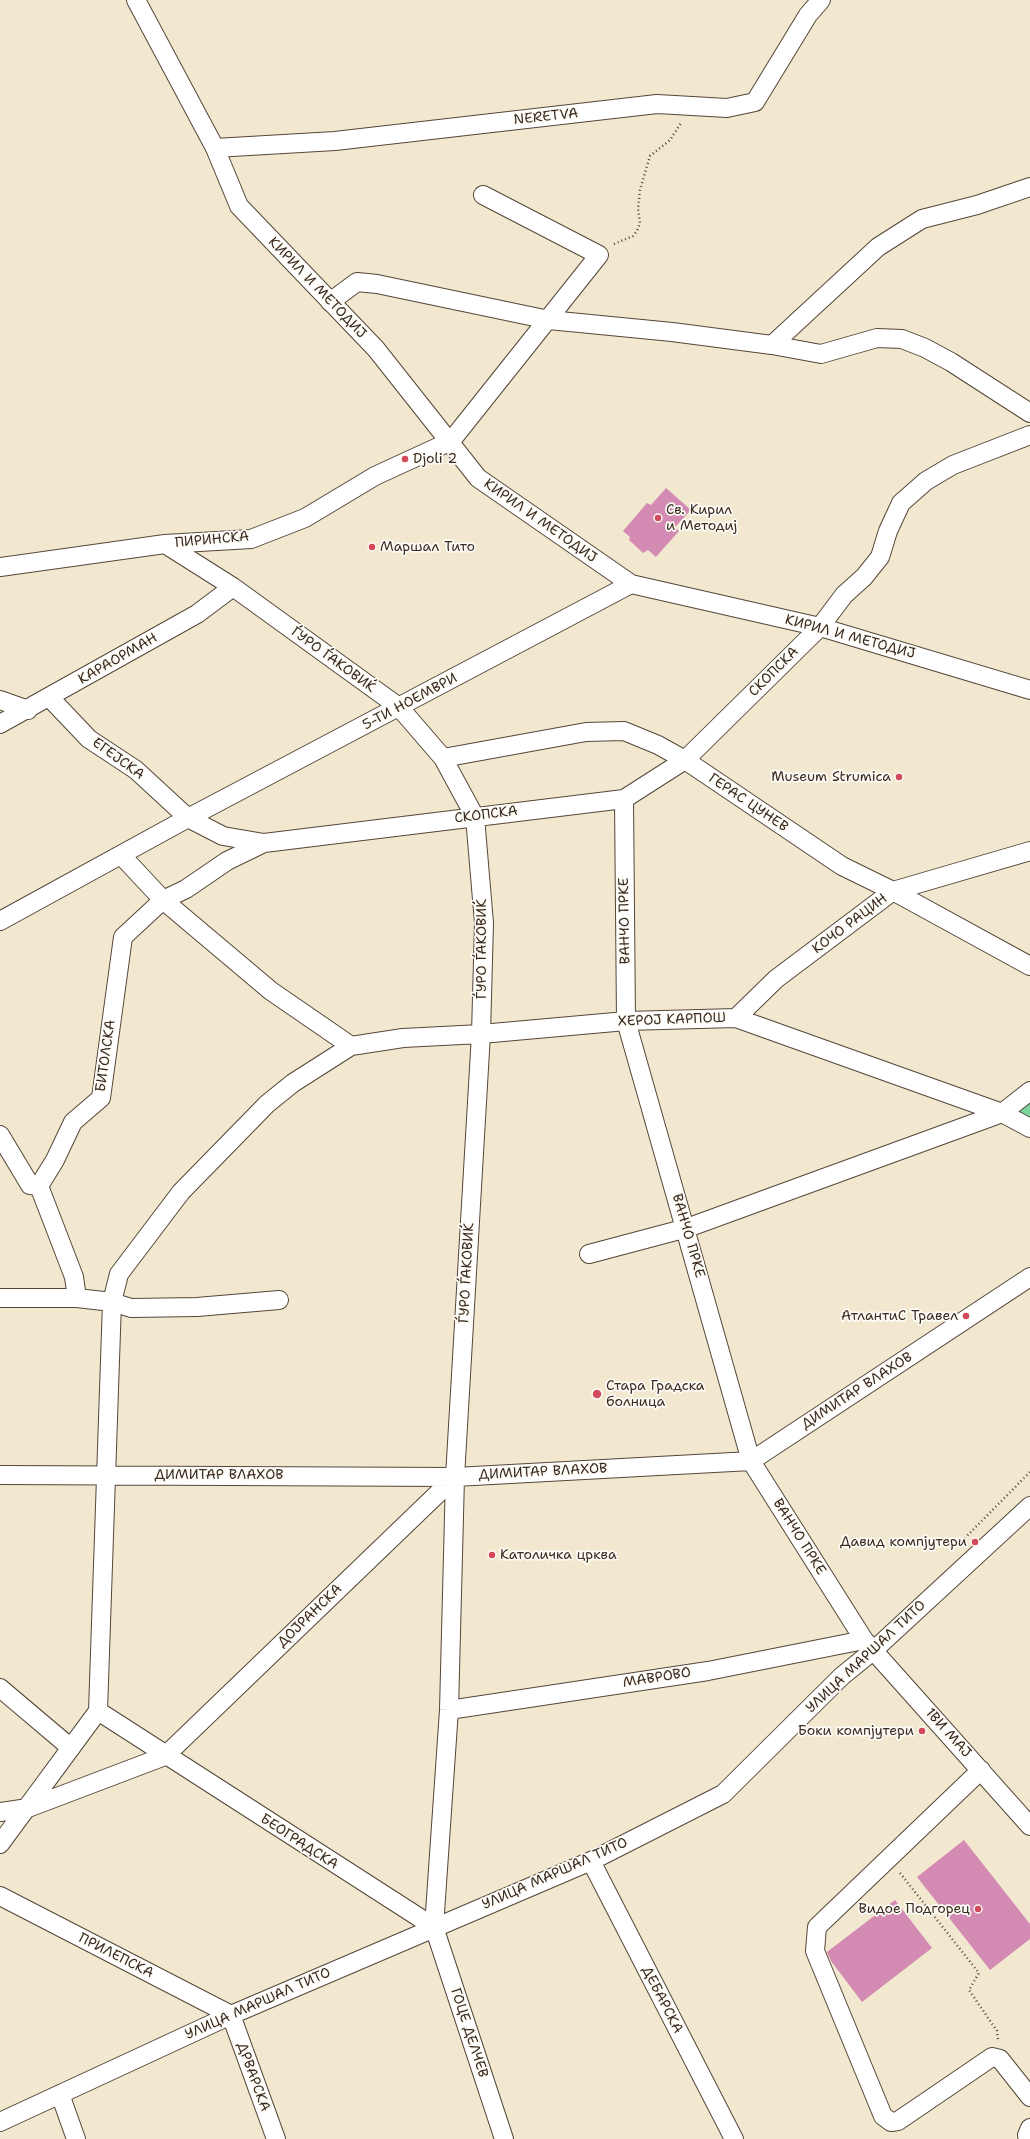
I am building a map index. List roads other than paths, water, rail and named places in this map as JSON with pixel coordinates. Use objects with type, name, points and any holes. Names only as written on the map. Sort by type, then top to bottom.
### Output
[{"type":"street","name":"КИРИЛ И МЕТОДИЈ","points":[[136,0],[215,148],[239,206],[376,349],[451,441],[478,478],[631,584],[820,627],[1030,690]]},
{"type":"street","name":"NERETVA","points":[[215,148],[335,141],[657,104],[727,108],[755,102],[808,15],[821,0]]},
{"type":"street","points":[[772,345],[878,247],[922,219],[977,205],[1030,187]]},
{"type":"street","name":"ПИРИНСКА","points":[[0,567],[165,544],[251,539],[305,518],[375,476],[451,441],[549,320],[599,255],[483,195]]},
{"type":"street","points":[[330,302],[357,282],[399,289],[549,320],[772,345],[821,354],[877,338],[902,339],[925,348],[951,362],[1030,413]]},
{"type":"street","name":"СКОПСКА","points":[[163,900],[186,889],[226,861],[264,843],[624,799],[685,760],[820,627],[844,595],[864,578],[880,556],[888,531],[901,503],[926,481],[953,465],[1030,435]]},
{"type":"street","name":"ЃУРО ЃАКОВИЌ","points":[[165,544],[233,587],[399,708],[443,758],[475,817],[484,923],[481,1034],[456,1477],[449,1710],[434,1927]]},
{"type":"street","name":"5-ТИ НОЕМВРИ","points":[[188,818],[399,708],[631,584]]},
{"type":"street","name":"КАРАОРМАН","points":[[0,724],[50,698],[197,614],[233,587]]},
{"type":"street","name":"ЕГЕЈСКА","points":[[50,698],[89,739],[136,770],[188,818],[223,836],[264,843]]},
{"type":"street","points":[[0,700],[28,710]]},
{"type":"street","name":"ГЕРАС ЦУНЕВ","points":[[443,758],[586,732],[624,731],[658,745],[685,760],[842,866],[893,891],[1030,966]]},
{"type":"street","name":"ВАНЧО ПРКЕ","points":[[624,799],[626,1021],[751,1461],[869,1645]]},
{"type":"street","points":[[0,921],[122,856],[188,818]]},
{"type":"street","name":"КОЧО РАЦИН","points":[[736,1018],[776,979],[893,891],[1030,851]]},
{"type":"street","points":[[0,1844],[98,1711],[112,1302],[119,1274],[181,1192],[267,1104],[292,1083],[351,1046],[271,990],[163,900],[122,856]]},
{"type":"street","name":"БИТОЛСКА","points":[[39,1186],[55,1160],[73,1122],[101,1098],[123,937],[163,900]]},
{"type":"street","name":"ХЕРОЈ КАРПОШ","points":[[351,1046],[403,1038],[481,1034],[626,1021],[736,1018],[1002,1113],[1030,1128]]},
{"type":"street","points":[[590,1254],[686,1228],[1002,1113],[1030,1091]]},
{"type":"street","points":[[0,1135],[30,1184],[39,1186],[74,1277],[77,1298]]},
{"type":"street","name":"ДИМИТАР ВЛАХОВ","points":[[0,1475],[456,1477],[751,1461],[1030,1277]]},
{"type":"street","points":[[0,1298],[77,1298],[112,1302],[130,1308],[197,1307],[279,1300]]},
{"type":"street","name":"ДОЈРАНСКА","points":[[165,1756],[456,1477]]},
{"type":"street","name":"УЛИЦА МАРШАЛ ТИТО","points":[[0,2122],[231,2015],[591,1861],[723,1794],[842,1676],[869,1645],[1030,1506]]},
{"type":"street","name":"МАВРОВО","points":[[449,1710],[869,1645]]},
{"type":"street","name":"1ВИ МАЈ","points":[[869,1645],[1030,1826]]},
{"type":"street","points":[[0,1688],[70,1748]]},
{"type":"street","name":"БЕОГРАДСКА","points":[[98,1711],[165,1756],[434,1927]]},
{"type":"street","points":[[0,1812],[28,1808],[165,1756]]},
{"type":"street","points":[[981,1770],[817,1927],[815,1951],[883,2116],[891,2122],[898,2122],[992,2057],[1000,2059],[1030,2097]]},
{"type":"street","name":"ДЕБАРСКА","points":[[591,1861],[734,2139]]},
{"type":"street","name":"ПРИЛЕПСКА","points":[[0,1896],[231,2015]]},
{"type":"street","name":"ГОЦЕ ДЕЛЧЕВ","points":[[434,1927],[504,2139]]},
{"type":"street","name":"ДРВАРСКА","points":[[231,2015],[276,2139]]},
{"type":"street","points":[[60,2094],[76,2139]]},
{"type":"street","points":[[1028,2139],[1027,2135],[1030,2128]]},
{"type":"place","name":"Djoli 2","points":[[405,459]]},
{"type":"place","name":"Св. Кирил и Методиј","points":[[658,518]]},
{"type":"place","name":"Маршал Тито","points":[[372,547]]},
{"type":"place","name":"Museum Strumica","points":[[899,777]]},
{"type":"place","name":"АтлантиС Травел","points":[[966,1316]]},
{"type":"place","name":"Стара Градска болница","points":[[597,1394]]},
{"type":"place","name":"Давид компјутери","points":[[975,1542]]},
{"type":"place","name":"Католичка црква","points":[[492,1555]]},
{"type":"place","name":"Боки компјутери","points":[[922,1731]]},
{"type":"place","name":"Видое Подгорец","points":[[978,1909]]}]
